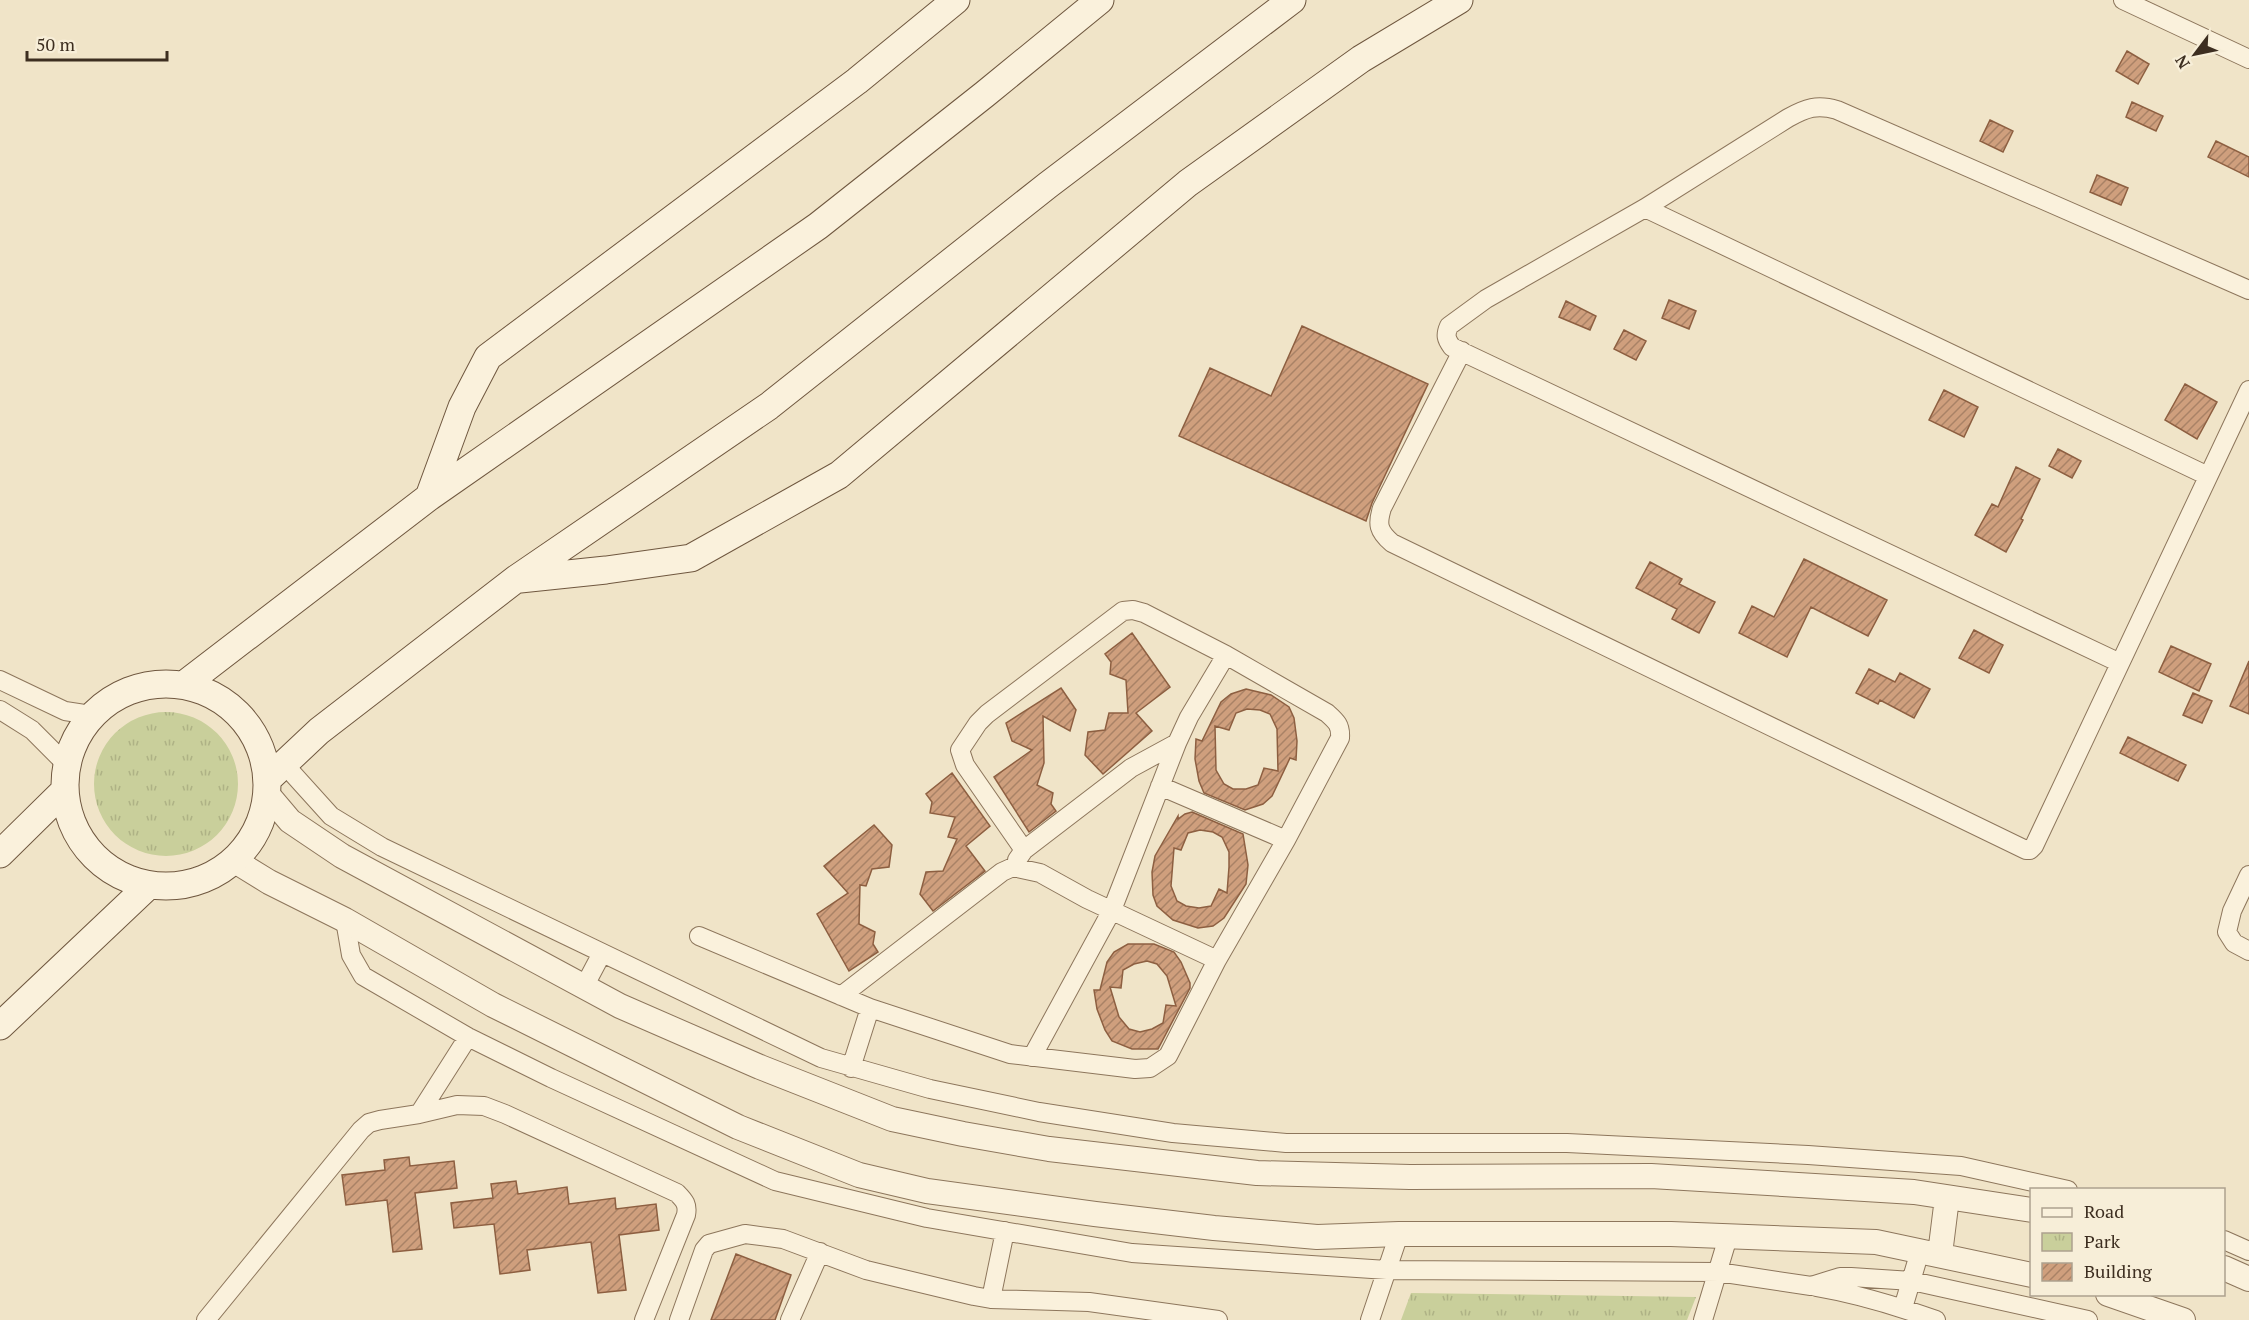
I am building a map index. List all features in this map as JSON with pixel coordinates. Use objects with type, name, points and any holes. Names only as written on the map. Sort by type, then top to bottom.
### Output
[{"type":"main road","points":[[429,497],[462,407],[488,357],[857,81],[956,0]]},
{"type":"main road","points":[[185,684],[429,497],[818,226],[1100,0]]},
{"type":"main road","points":[[273,780],[261,746],[245,720],[227,703],[185,684],[164,682],[131,688],[106,702],[91,714],[73,742],[66,764],[64,791],[71,821],[80,839],[113,872],[149,885],[181,886],[210,878],[235,861],[252,840],[273,780],[319,730],[516,579],[769,406],[1048,185],[1292,0]]},
{"type":"main road","points":[[516,579],[691,558],[839,475],[1188,183],[1361,59],[1459,0]]},
{"type":"main road","points":[[0,854],[64,791]]},
{"type":"main road","points":[[0,1026],[149,885]]},
{"type":"street","points":[[2123,0],[2249,59]]},
{"type":"street","points":[[2120,663],[1462,351],[1452,346],[1447,340],[1446,332],[1449,326],[1486,299],[1645,208],[1788,118],[1805,108],[1824,106],[2249,290]]},
{"type":"street","points":[[1645,208],[2208,476]]},
{"type":"street","points":[[1462,351],[1382,508],[1378,521],[1379,530],[1384,536],[1403,548],[2026,850],[2034,846],[2249,390]]},
{"type":"street","points":[[699,936],[870,1008],[1010,1054],[1135,1069],[1150,1068],[1168,1056],[1217,960],[1286,840],[1340,738],[1341,729],[1337,721],[1327,712],[1226,656],[1144,613],[1133,610],[1123,611],[978,723],[960,750],[961,758],[1024,850]]},
{"type":"street","points":[[1032,1057],[1112,910],[1177,743],[1189,717],[1226,656]]},
{"type":"street","points":[[0,680],[65,711],[91,714]]},
{"type":"street","points":[[0,710],[32,730],[66,764]]},
{"type":"street","points":[[841,996],[1002,872],[1013,867],[1024,850],[1131,768],[1177,743]]},
{"type":"street","points":[[273,780],[341,824],[400,856],[821,1058],[930,1089],[1039,1112],[1173,1133],[1286,1143],[1567,1143],[1808,1155],[1961,1166],[2059,1188]]},
{"type":"street","points":[[273,780],[290,821],[342,856],[620,1006],[760,1067],[892,1119],[1049,1149],[1257,1173],[1410,1177],[1651,1176],[1914,1192],[2030,1210]]},
{"type":"street","points":[[1160,786],[1286,840]]},
{"type":"street","points":[[235,861],[269,882],[345,920],[493,1005],[738,1127],[859,1175],[927,1191],[1214,1228],[1317,1237],[1399,1234],[1671,1234],[1876,1242],[2030,1275]]},
{"type":"street","points":[[1013,867],[1040,873],[1087,899],[1217,960]]},
{"type":"street","points":[[2249,875],[2232,911],[2227,933],[2234,943],[2249,951]]},
{"type":"street","points":[[345,920],[351,955],[363,976],[468,1037],[550,1078],[776,1181],[927,1218],[1132,1253],[1387,1270],[1718,1272],[1849,1293],[1904,1308],[1936,1320]]},
{"type":"street","points":[[584,987],[602,953]]},
{"type":"street","points":[[851,1068],[870,1008]]},
{"type":"street","points":[[419,1114],[468,1037]]},
{"type":"street","points":[[206,1320],[369,1123],[457,1105],[484,1106],[677,1193],[687,1206],[686,1215],[644,1320]]},
{"type":"street","points":[[1904,1308],[1912,1281],[1930,1253],[1947,1198]]},
{"type":"street","points":[[991,1299],[1005,1231]]},
{"type":"street","points":[[678,1320],[699,1261],[709,1244],[745,1234],[783,1239],[866,1270],[991,1299],[1089,1302],[1182,1317],[1218,1320]]},
{"type":"street","points":[[1370,1320],[1399,1234]]},
{"type":"street","points":[[1703,1320],[1728,1237]]},
{"type":"street","points":[[2225,1241],[2249,1251]]},
{"type":"street","points":[[790,1320],[820,1252]]},
{"type":"street","points":[[2225,1269],[2249,1280]]},
{"type":"street","points":[[1811,1286],[1840,1277],[1912,1281],[2088,1320]]},
{"type":"street","points":[[2114,1296],[2183,1320]]},
{"type":"green space","points":[[166,712],[194,717],[217,733],[233,756],[238,784],[233,812],[217,835],[194,851],[166,856],[138,851],[115,835],[99,812],[94,784],[99,756],[115,733],[138,717]]},
{"type":"green space","points":[[1411,1293],[1696,1297],[1687,1320],[1401,1320]]},
{"type":"building","points":[[2127,51],[2149,64],[2138,84],[2116,71]]},
{"type":"building","points":[[2132,102],[2163,116],[2156,131],[2126,117]]},
{"type":"building","points":[[1990,120],[2013,131],[2003,152],[1980,141]]},
{"type":"building","points":[[2216,141],[2249,157],[2249,177],[2208,157]]},
{"type":"building","points":[[2097,175],[2128,188],[2121,205],[2090,192]]},
{"type":"building","points":[[1669,300],[1696,311],[1689,329],[1662,318]]},
{"type":"building","points":[[1566,301],[1596,316],[1590,330],[1559,317]]},
{"type":"building","points":[[1302,326],[1428,384],[1372,503],[1366,521],[1179,436],[1210,368],[1271,396]]},
{"type":"building","points":[[1624,330],[1646,341],[1636,360],[1614,349]]},
{"type":"building","points":[[2185,384],[2217,402],[2197,439],[2165,420]]},
{"type":"building","points":[[1944,390],[1978,407],[1964,437],[1929,420]]},
{"type":"building","points":[[2058,449],[2081,461],[2072,478],[2049,466]]},
{"type":"building","points":[[2016,467],[2040,479],[2021,519],[2023,520],[2006,552],[1975,535],[1992,504],[1998,507]]},
{"type":"building","points":[[1804,559],[1887,600],[1868,636],[1811,607],[1787,657],[1739,633],[1752,606],[1774,617]]},
{"type":"building","points":[[1650,562],[1682,579],[1679,584],[1715,602],[1699,633],[1672,619],[1677,609],[1636,588]]},
{"type":"building","points":[[1974,630],[2003,645],[1989,673],[1959,658]]},
{"type":"building","points":[[1132,633],[1170,687],[1136,713],[1152,731],[1103,774],[1085,755],[1088,732],[1105,730],[1109,713],[1128,713],[1126,680],[1110,674],[1111,662],[1105,654]]},
{"type":"building","points":[[2171,646],[2211,664],[2199,691],[2159,672]]},
{"type":"building","points":[[2249,661],[2249,714],[2230,706]]},
{"type":"building","points":[[1869,669],[1895,682],[1900,673],[1930,689],[1914,718],[1880,700],[1878,704],[1856,693]]},
{"type":"building","points":[[1061,688],[1076,710],[1070,731],[1043,716],[1044,763],[1037,785],[1053,793],[1051,804],[1056,811],[1029,832],[994,777],[1032,750],[1012,741],[1006,723]]},
{"type":"building","points":[[1246,689],[1271,695],[1289,707],[1294,718],[1297,741],[1296,760],[1290,758],[1272,796],[1263,804],[1245,810],[1204,793],[1195,759],[1196,739],[1202,741],[1221,702],[1231,694]],"holes":[[[1247,709],[1270,714],[1277,729],[1278,771],[1264,768],[1258,785],[1246,789],[1233,789],[1224,784],[1216,770],[1215,726],[1229,730],[1236,713]]]},
{"type":"building","points":[[2193,693],[2212,701],[2202,723],[2183,715]]},
{"type":"building","points":[[2128,737],[2186,765],[2178,781],[2120,753]]},
{"type":"building","points":[[952,773],[990,826],[966,846],[985,871],[933,911],[920,894],[926,872],[943,871],[957,839],[948,837],[955,817],[930,813],[932,802],[926,794]]},
{"type":"building","points":[[1192,812],[1243,834],[1248,865],[1246,884],[1224,918],[1213,926],[1198,928],[1173,920],[1157,906],[1153,895],[1152,872],[1155,856],[1178,816],[1178,819]],"holes":[[[1200,830],[1213,832],[1222,837],[1229,852],[1227,893],[1219,889],[1211,906],[1199,908],[1186,906],[1177,901],[1171,886],[1174,848],[1181,850],[1188,833]]]},
{"type":"building","points":[[874,825],[892,845],[889,867],[872,869],[866,886],[860,885],[859,924],[875,932],[873,944],[878,952],[849,971],[817,914],[848,893],[824,866]]},
{"type":"building","points":[[1128,944],[1154,944],[1174,952],[1181,962],[1190,988],[1158,1049],[1132,1049],[1112,1041],[1105,1030],[1097,1009],[1094,990],[1100,990],[1107,962],[1114,952]],"holes":[[[1147,961],[1157,964],[1167,976],[1176,1006],[1166,1005],[1163,1023],[1152,1029],[1140,1032],[1129,1029],[1119,1017],[1110,987],[1121,988],[1123,970],[1134,964]]]},
{"type":"building","points":[[409,1157],[410,1166],[454,1161],[457,1188],[415,1193],[422,1249],[393,1252],[387,1200],[346,1205],[342,1175],[385,1170],[384,1160]]},
{"type":"building","points":[[516,1181],[518,1194],[567,1187],[569,1204],[615,1198],[616,1209],[656,1204],[659,1230],[619,1235],[626,1290],[598,1293],[591,1242],[527,1250],[530,1270],[500,1274],[494,1224],[454,1228],[451,1203],[493,1198],[491,1184]]},
{"type":"building","points":[[736,1254],[791,1275],[775,1320],[711,1320]]}]
